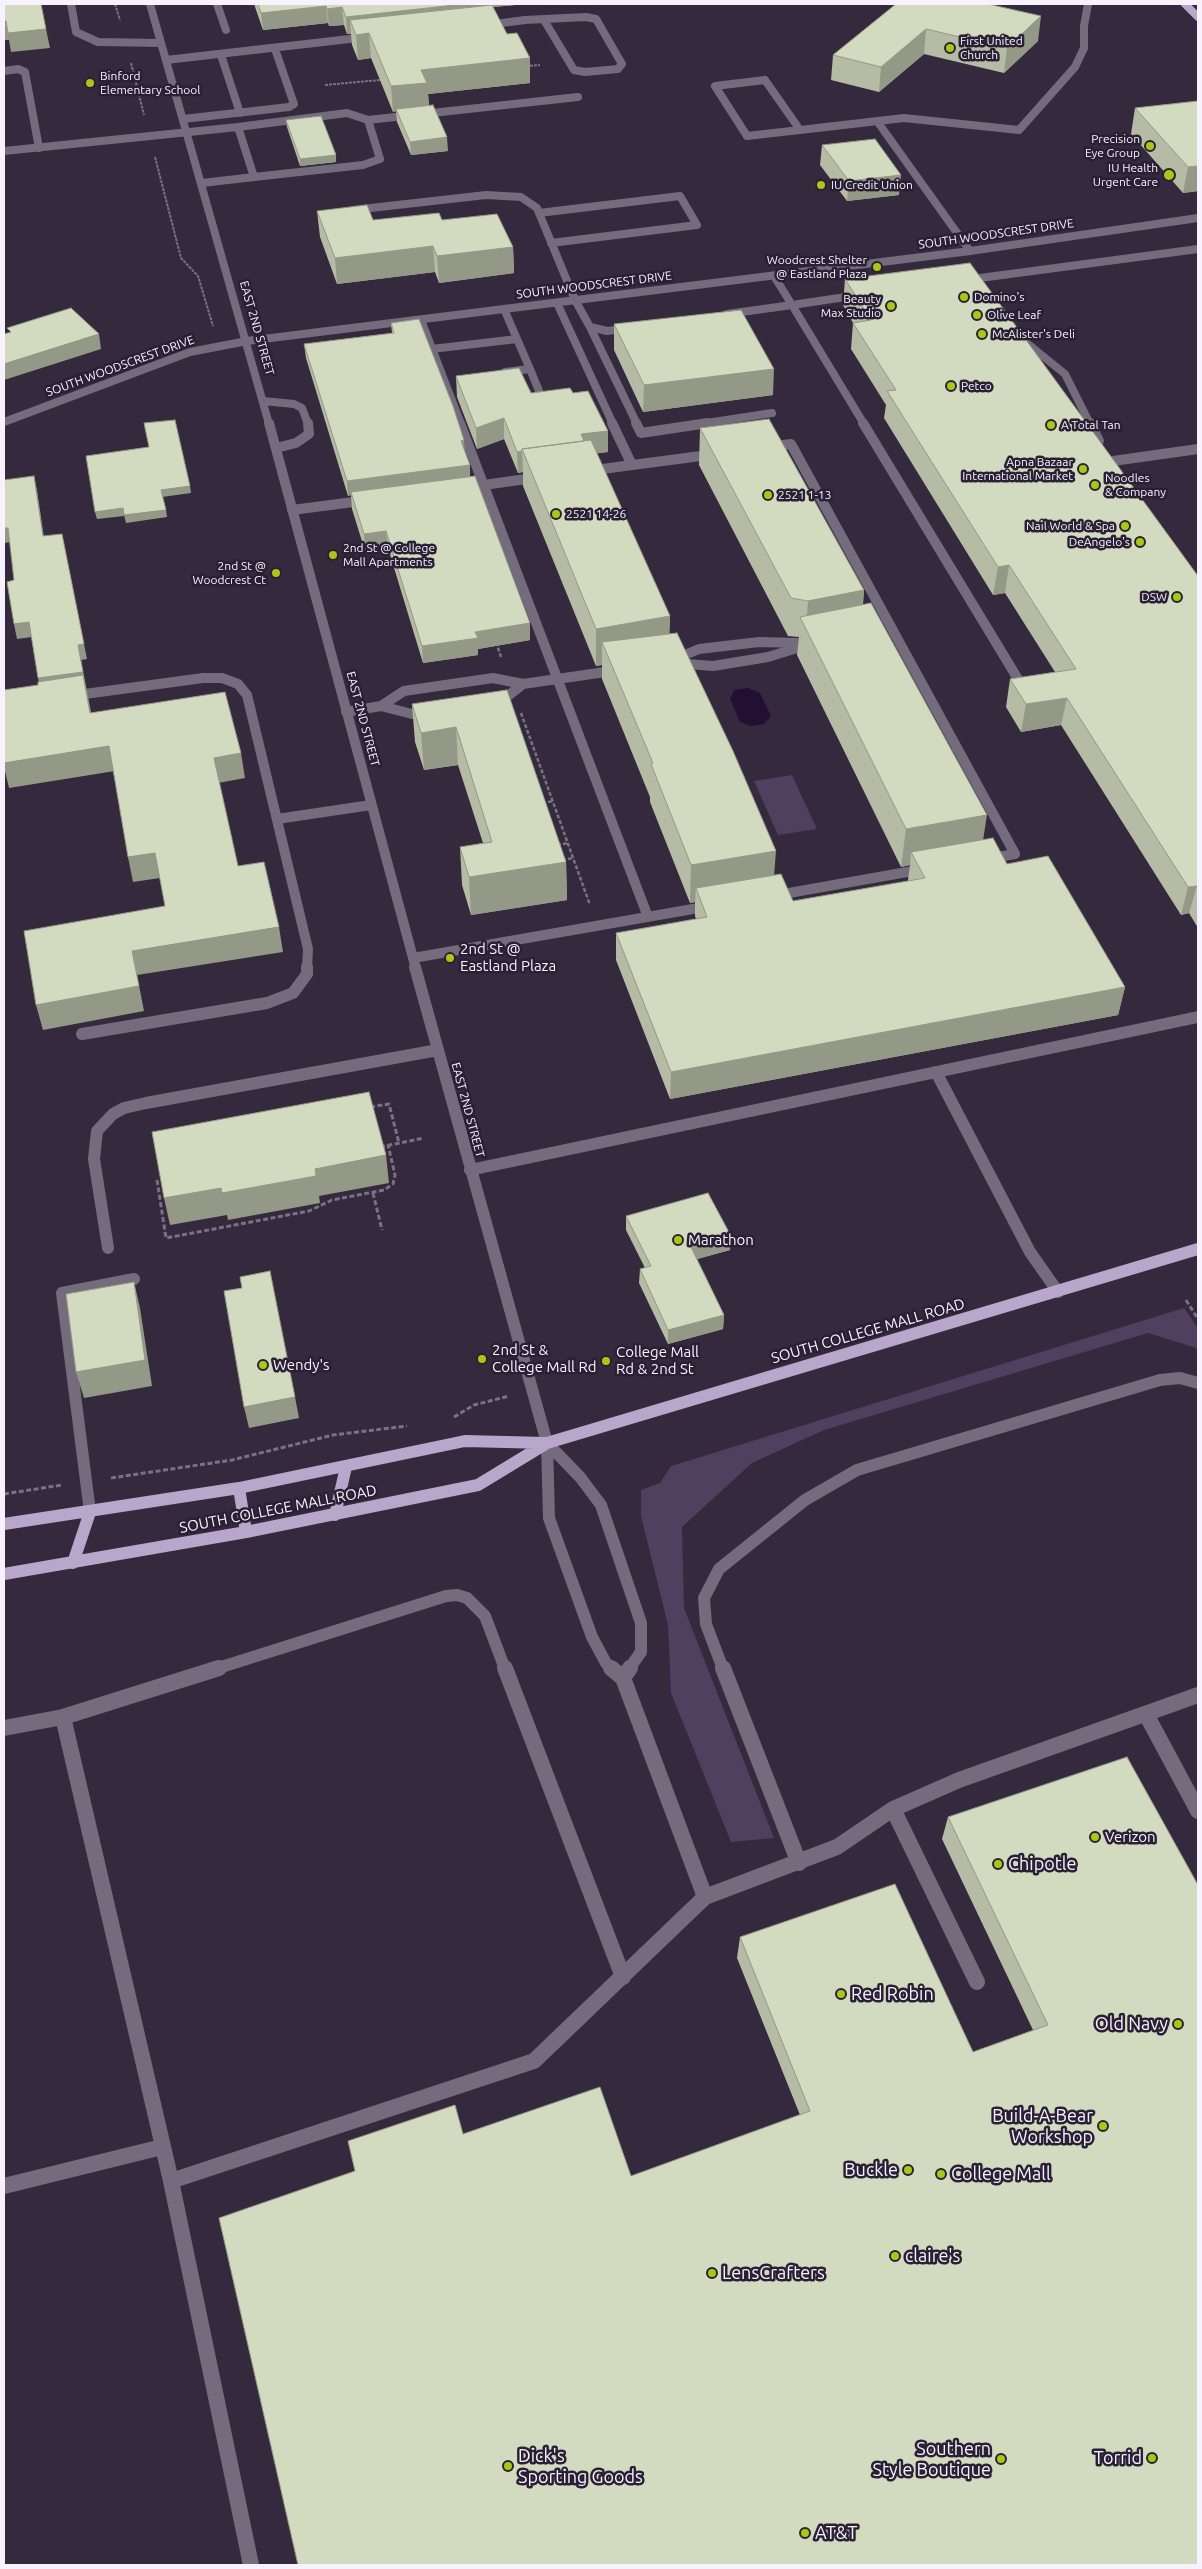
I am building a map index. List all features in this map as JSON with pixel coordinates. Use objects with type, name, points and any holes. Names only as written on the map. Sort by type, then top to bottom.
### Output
[{"type":"main road","points":[[1185,4],[1198,17]]},
{"type":"main road","name":"SOUTH COLLEGE MALL ROAD","points":[[4,1574],[246,1532],[478,1485],[547,1442],[1198,1249]]},
{"type":"main road","name":"SOUTH COLLEGE MALL ROAD","points":[[4,1524],[239,1488],[465,1441],[547,1442]]},
{"type":"main road","points":[[335,1515],[346,1467]]},
{"type":"main road","points":[[239,1488],[246,1532]]},
{"type":"main road","points":[[73,1563],[90,1512]]},
{"type":"street","points":[[71,4],[76,32],[98,42],[162,43]]},
{"type":"street","name":"EAST 2ND STREET","points":[[150,4],[247,342],[470,1170],[547,1442]]},
{"type":"street","points":[[217,4],[226,30]]},
{"type":"street","points":[[800,130],[765,80],[715,86],[747,136],[800,130],[877,121],[904,118],[1019,130],[1075,68],[1084,48],[1084,26],[1088,4]]},
{"type":"street","points":[[478,25],[544,20],[586,17],[596,19],[622,64],[618,69],[585,72],[574,70],[544,20]]},
{"type":"street","points":[[166,60],[379,36]]},
{"type":"street","points":[[183,119],[289,107],[294,104],[275,49]]},
{"type":"street","points":[[221,55],[240,113]]},
{"type":"street","points":[[4,71],[18,69],[25,72],[39,148]]},
{"type":"street","points":[[4,151],[187,133],[346,113],[368,120],[578,97]]},
{"type":"street","points":[[202,183],[362,165],[380,159],[368,120]]},
{"type":"street","points":[[877,121],[970,251]]},
{"type":"street","points":[[238,127],[254,177]]},
{"type":"street","points":[[351,210],[486,195],[521,197],[537,208],[575,300],[641,433],[772,413]]},
{"type":"street","points":[[539,213],[680,196],[697,225],[552,243]]},
{"type":"street","name":"SOUTH WOODSCREST DRIVE","points":[[4,422],[190,352],[247,342],[774,276],[963,256],[970,251],[1198,218]]},
{"type":"street","points":[[959,280],[977,275],[1198,249]]},
{"type":"street","points":[[977,275],[987,288]]},
{"type":"street","points":[[774,276],[1024,689]]},
{"type":"street","points":[[714,316],[871,294]]},
{"type":"street","points":[[557,303],[595,396],[632,465]]},
{"type":"street","points":[[504,309],[544,403],[553,402]]},
{"type":"street","points":[[421,320],[648,917]]},
{"type":"street","points":[[1013,324],[1028,344],[1065,374],[1092,432],[1111,457],[1198,450]]},
{"type":"street","points":[[590,327],[607,331],[636,327]]},
{"type":"street","points":[[432,349],[517,339]]},
{"type":"street","points":[[491,374],[530,369]]},
{"type":"street","points":[[444,380],[453,379]]},
{"type":"street","points":[[263,401],[294,404],[302,408],[308,418],[309,434],[296,442],[276,448]]},
{"type":"street","points":[[754,449],[791,444],[888,630],[1015,854],[976,860]]},
{"type":"street","points":[[576,473],[726,453]]},
{"type":"street","points":[[450,489],[548,476]]},
{"type":"street","points":[[292,510],[384,498]]},
{"type":"street","points":[[759,642],[815,643],[768,658],[713,666],[666,663],[700,649],[759,642]]},
{"type":"street","points":[[346,712],[381,706],[404,691],[493,678],[523,684],[626,668]]},
{"type":"street","points":[[55,698],[203,678],[222,678],[238,684],[247,695],[308,949],[307,974],[293,993],[267,1003],[82,1034]]},
{"type":"street","points":[[486,702],[504,699],[523,684]]},
{"type":"street","points":[[381,706],[412,714],[439,709]]},
{"type":"street","points":[[277,819],[372,805]]},
{"type":"street","points":[[764,897],[938,867]]},
{"type":"street","points":[[413,958],[726,904]]},
{"type":"street","points":[[470,1170],[1198,1017]]},
{"type":"street","points":[[108,1248],[94,1159],[97,1132],[113,1114],[124,1108],[146,1103],[438,1050]]},
{"type":"street","points":[[936,1072],[1030,1252],[1058,1292]]},
{"type":"street","points":[[90,1512],[62,1293],[134,1279]]},
{"type":"street","points":[[799,1862],[706,1624],[704,1598],[720,1568],[805,1500],[857,1470],[1160,1380],[1180,1378],[1198,1383]]},
{"type":"street","points":[[547,1442],[549,1518],[592,1637],[606,1663],[623,1678],[705,1897]]},
{"type":"street","points":[[547,1442],[580,1477],[601,1505],[642,1623],[641,1652],[623,1678]]},
{"type":"street","points":[[4,1728],[63,1717],[446,1596],[457,1595],[467,1598],[485,1616],[623,1977]]},
{"type":"street","points":[[171,2181],[534,2061],[705,1897],[837,1847],[893,1809],[959,1780],[1198,1695]]},
{"type":"street","points":[[1146,1714],[1198,1811]]},
{"type":"street","points":[[63,1717],[171,2181],[251,2565]]},
{"type":"street","points":[[893,1809],[977,1982]]},
{"type":"street","points":[[4,2186],[162,2147]]},
{"type":"path","points":[[115,4],[181,258],[198,276],[214,326]]},
{"type":"path","points":[[522,66],[540,64]]},
{"type":"path","points":[[325,85],[380,80]]},
{"type":"path","points":[[493,633],[502,660]]},
{"type":"path","points":[[520,710],[591,906],[582,908]]},
{"type":"path","points":[[535,804],[554,801]]},
{"type":"path","points":[[555,845],[568,843]]},
{"type":"path","points":[[554,862],[574,858]]},
{"type":"path","points":[[361,1109],[389,1104],[399,1143]]},
{"type":"path","points":[[380,1147],[424,1138]]},
{"type":"path","points":[[157,1180],[166,1238],[309,1211],[332,1200],[373,1193],[389,1187],[395,1180],[388,1146]]},
{"type":"path","points":[[373,1193],[382,1230]]},
{"type":"path","points":[[1186,1300],[1198,1319]]},
{"type":"path","points":[[448,1421],[474,1405],[532,1390]]},
{"type":"path","points":[[4,1494],[232,1460],[333,1434],[408,1426]]},
{"type":"shaded area","points":[[748,688],[760,693],[771,716],[764,724],[751,726],[740,722],[730,699],[734,690]]},
{"type":"shaded area","points":[[792,775],[817,829],[778,835],[754,781]]},
{"type":"shaded area","points":[[1184,1308],[1198,1328],[1198,1352],[1196,1348],[1148,1333],[824,1430],[752,1463],[682,1527],[684,1608],[774,1838],[731,1842],[671,1693],[668,1625],[641,1516],[641,1490],[660,1483],[671,1466]]},
{"type":"building","points":[[4,4],[41,4],[46,29],[8,33],[6,21],[4,21]]},
{"type":"building","points":[[258,4],[464,4],[346,17],[342,7],[327,9],[326,6],[261,13]]},
{"type":"building","points":[[896,4],[988,4],[1041,16],[1007,48],[926,29],[881,67],[833,55]]},
{"type":"building","points":[[492,5],[507,34],[517,33],[530,58],[421,70],[427,83],[391,86],[369,33],[356,35],[350,20]]},
{"type":"building","points":[[1198,101],[1198,166],[1188,167],[1135,108]]},
{"type":"building","points":[[433,105],[447,137],[410,142],[396,109]]},
{"type":"building","points":[[321,116],[336,155],[300,159],[286,120]]},
{"type":"building","points":[[875,139],[901,175],[849,181],[822,145]]},
{"type":"building","points":[[367,205],[373,220],[439,213],[442,220],[497,214],[513,247],[437,256],[433,246],[335,258],[317,211]]},
{"type":"building","points":[[970,263],[1198,576],[1198,888],[1197,886],[1188,887],[1067,698],[1026,704],[1010,679],[1076,669],[1009,565],[998,567],[887,391],[896,390],[853,323],[871,320],[845,279]]},
{"type":"building","points":[[71,308],[99,334],[4,364],[4,334],[11,332],[7,328]]},
{"type":"building","points":[[741,310],[774,369],[644,385],[614,324]]},
{"type":"building","points":[[419,319],[453,406],[464,440],[461,441],[470,465],[347,481],[304,344],[394,333],[391,323]]},
{"type":"building","points":[[519,368],[531,393],[570,388],[573,393],[588,391],[608,431],[581,434],[584,441],[522,449],[522,451],[517,452],[504,418],[476,428],[456,376]]},
{"type":"building","points":[[769,419],[864,590],[808,601],[791,598],[700,428]]},
{"type":"building","points":[[175,420],[190,486],[161,490],[166,510],[124,515],[123,508],[95,512],[86,456],[149,447],[144,423]]},
{"type":"building","points":[[591,440],[670,616],[596,629],[522,449]]},
{"type":"building","points":[[34,476],[43,536],[62,534],[84,644],[78,645],[83,672],[38,678],[29,622],[14,624],[7,582],[14,580],[8,528],[4,528],[4,480]]},
{"type":"building","points":[[475,476],[530,623],[475,632],[478,638],[422,646],[386,531],[364,534],[351,492]]},
{"type":"building","points":[[871,603],[987,815],[906,829],[800,617]]},
{"type":"building","points":[[677,633],[733,751],[776,851],[691,865],[651,764],[653,763],[602,642]]},
{"type":"building","points":[[83,675],[90,713],[225,692],[241,753],[214,758],[238,866],[264,862],[279,927],[132,951],[139,986],[36,1005],[24,931],[165,906],[155,853],[128,857],[109,746],[4,763],[4,690],[38,685],[38,682]]},
{"type":"building","points":[[507,690],[566,862],[469,877],[460,847],[492,842],[456,727],[421,733],[412,704]]},
{"type":"building","points":[[993,838],[1007,864],[1048,856],[1125,987],[671,1072],[616,933],[707,917],[696,888],[781,874],[793,901],[925,878],[911,852]]},
{"type":"building","points":[[369,1092],[386,1155],[315,1169],[316,1176],[222,1193],[221,1188],[164,1198],[152,1132]]},
{"type":"building","points":[[708,1193],[731,1236],[691,1247],[724,1315],[668,1330],[640,1269],[651,1266],[626,1216]]},
{"type":"building","name":"Wendy's","points":[[270,1271],[295,1397],[244,1407],[224,1291],[242,1288],[240,1277]]},
{"type":"building","points":[[134,1282],[145,1360],[76,1372],[66,1294]]},
{"type":"building","name":"College Mall","points":[[1127,1757],[1198,1885],[1198,2565],[298,2565],[219,2218],[355,2171],[348,2141],[455,2105],[463,2134],[600,2087],[631,2176],[810,2111],[740,1937],[895,1884],[973,2052],[1048,2025],[948,1817]]},
{"type":"place","name":"First United Church","points":[[950,48]]},
{"type":"place","name":"Binford Elementary School","points":[[90,83]]},
{"type":"place","name":"Precision Eye Group","points":[[1150,146]]},
{"type":"place","name":"IU Health Urgent Care","points":[[1169,175]]},
{"type":"place","name":"IU Credit Union","points":[[821,185]]},
{"type":"place","name":"Woodcrest Shelter @ Eastland Plaza","points":[[877,267]]},
{"type":"place","name":"Domino's","points":[[964,297]]},
{"type":"place","name":"Beauty Max Studio","points":[[891,306]]},
{"type":"place","name":"Olive Leaf","points":[[977,315]]},
{"type":"place","name":"McAlister's Deli","points":[[982,334]]},
{"type":"place","name":"Petco","points":[[951,386]]},
{"type":"place","name":"A Total Tan","points":[[1051,425]]},
{"type":"place","name":"Apna Bazaar International Market","points":[[1083,469]]},
{"type":"place","name":"Noodles & Company","points":[[1095,485]]},
{"type":"place","name":"2521 1-13","points":[[768,495]]},
{"type":"place","name":"2521 14-26","points":[[556,514]]},
{"type":"place","name":"Nail World & Spa","points":[[1125,526]]},
{"type":"place","name":"DeAngelo's","points":[[1140,542]]},
{"type":"place","name":"2nd St @ College Mall Apartments","points":[[333,555]]},
{"type":"place","name":"2nd St @ Woodcrest Ct","points":[[276,573]]},
{"type":"place","name":"DSW","points":[[1177,597]]},
{"type":"place","name":"2nd St @ Eastland Plaza","points":[[450,958]]},
{"type":"place","name":"Marathon","points":[[678,1240]]},
{"type":"place","name":"2nd St & College Mall Rd","points":[[482,1359]]},
{"type":"place","name":"College Mall Rd & 2nd St","points":[[606,1361]]},
{"type":"place","name":"Wendy's","points":[[263,1365]]},
{"type":"place","name":"Verizon","points":[[1095,1837]]},
{"type":"place","name":"Chipotle","points":[[998,1864]]},
{"type":"place","name":"Red Robin","points":[[841,1994]]},
{"type":"place","name":"Old Navy","points":[[1178,2024]]},
{"type":"place","name":"Build-A-Bear Workshop","points":[[1103,2126]]},
{"type":"place","name":"Buckle","points":[[908,2170]]},
{"type":"place","name":"College Mall","points":[[941,2174]]},
{"type":"place","name":"claire's","points":[[895,2256]]},
{"type":"place","name":"LensCrafters","points":[[712,2273]]},
{"type":"place","name":"Torrid","points":[[1152,2458]]},
{"type":"place","name":"Southern Style Boutique","points":[[1001,2459]]},
{"type":"place","name":"Dick's Sporting Goods","points":[[508,2466]]},
{"type":"place","name":"AT&T","points":[[805,2533]]}]
